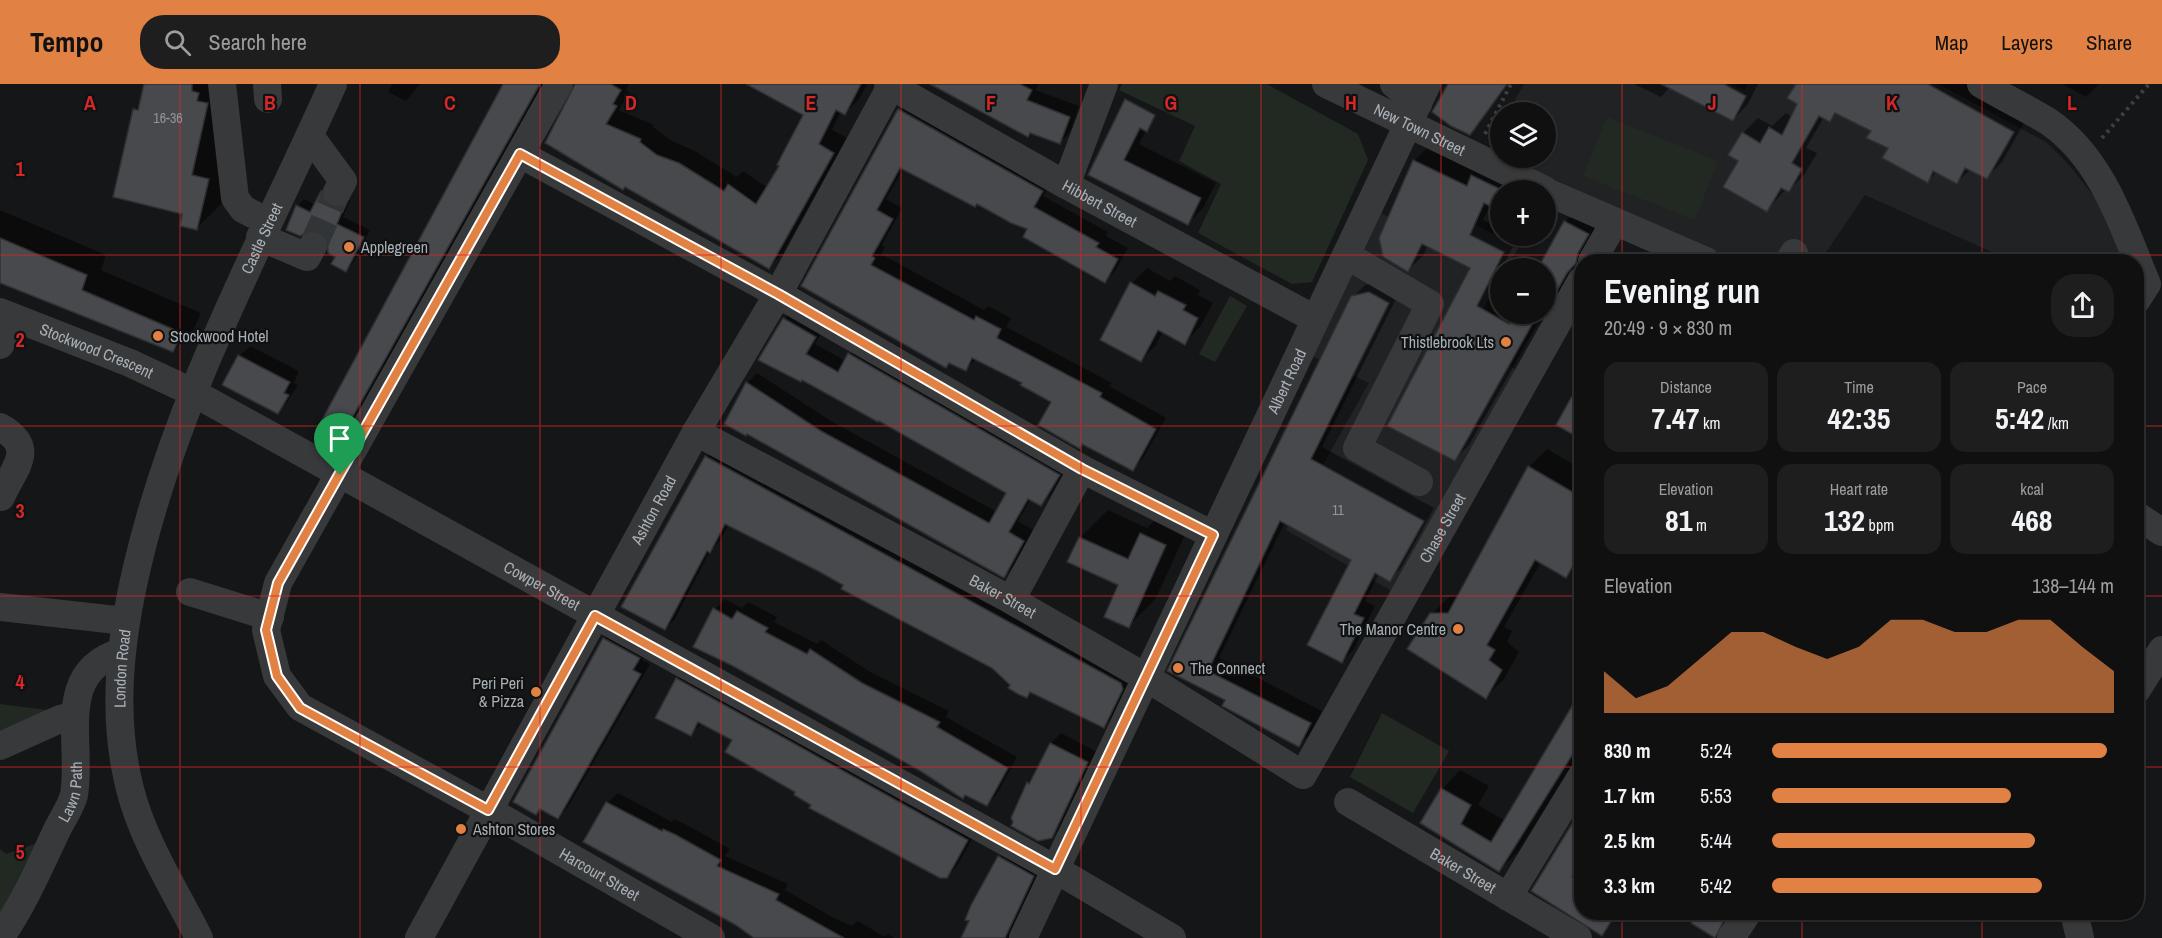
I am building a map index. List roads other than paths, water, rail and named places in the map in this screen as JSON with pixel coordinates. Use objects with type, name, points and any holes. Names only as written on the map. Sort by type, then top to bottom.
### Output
[{"type":"street","points":[[222,84],[235,198],[264,229],[307,257],[313,246]]},
{"type":"street","name":"Castle Street","points":[[192,392],[264,229],[333,84]]},
{"type":"street","name":"Harcourt Street","points":[[559,84],[278,583],[266,630],[277,676],[300,708],[488,810],[711,938]]},
{"type":"street","points":[[1066,185],[1104,84]]},
{"type":"street","name":"New Town Street","points":[[1326,84],[1418,103],[1473,155],[1523,180]]},
{"type":"street","points":[[1394,84],[1418,103]]},
{"type":"street","points":[[1981,84],[2050,123],[2086,156],[2111,197],[2135,254]]},
{"type":"street","name":"Hibbert Street","points":[[889,85],[1066,185],[1315,319]]},
{"type":"street","name":"Ashton Road","points":[[419,938],[696,432],[778,294],[889,85]]},
{"type":"street","name":"Albert Road","points":[[1023,938],[1418,103]]},
{"type":"street","points":[[310,136],[342,181],[338,192]]},
{"type":"street","points":[[520,154],[778,294],[1082,469],[1213,535]]},
{"type":"street","name":"New Town Street","points":[[1556,196],[1689,254]]},
{"type":"street","points":[[1596,254],[1614,223]]},
{"type":"street","points":[[1346,255],[1430,304],[1357,448],[1419,482]]},
{"type":"street","name":"Chase Street","points":[[1303,775],[1574,293]]},
{"type":"street","points":[[0,345],[7,315]]},
{"type":"street","name":"Stockwood Crescent","points":[[7,315],[130,363],[192,392]]},
{"type":"street","name":"Cowper Street","points":[[192,392],[1055,869],[1173,938]]},
{"type":"street","name":"London Road","points":[[192,392],[151,509],[125,621],[118,712],[130,789],[146,833],[199,938]]},
{"type":"street","points":[[0,427],[15,435],[21,442],[22,451],[1,497]]},
{"type":"street","name":"Baker Street","points":[[696,432],[1011,600],[1147,678],[1303,775]]},
{"type":"street","points":[[1011,600],[1082,469]]},
{"type":"street","points":[[2144,520],[2162,532]]},
{"type":"street","points":[[190,592],[270,616]]},
{"type":"street","points":[[0,607],[125,621]]},
{"type":"street","points":[[2144,678],[2162,650]]},
{"type":"street","name":"Lawn Path","points":[[0,938],[18,911],[74,795],[74,716],[86,672],[105,657],[122,652]]},
{"type":"street","points":[[0,746],[60,719],[74,716]]},
{"type":"street","points":[[1508,897],[1574,789]]},
{"type":"street","name":"Baker Street","points":[[1348,802],[1578,938]]},
{"type":"street","points":[[1731,938],[1743,920]]},
{"type":"street","points":[[2076,920],[2080,938]]},
{"type":"tunnel","points":[[313,246],[337,192]]},
{"type":"place","name":"Applegreen","points":[[349,247]]},
{"type":"place","name":"Stockwood Hotel","points":[[158,336]]},
{"type":"place","name":"Thistlebrook Lts","points":[[1506,342]]},
{"type":"place","name":"The Manor Centre","points":[[1458,629]]},
{"type":"place","name":"The Connect","points":[[1178,668]]},
{"type":"place","name":"Peri Peri & Pizza","points":[[536,692]]},
{"type":"place","name":"Ashton Stores","points":[[461,829]]}]
